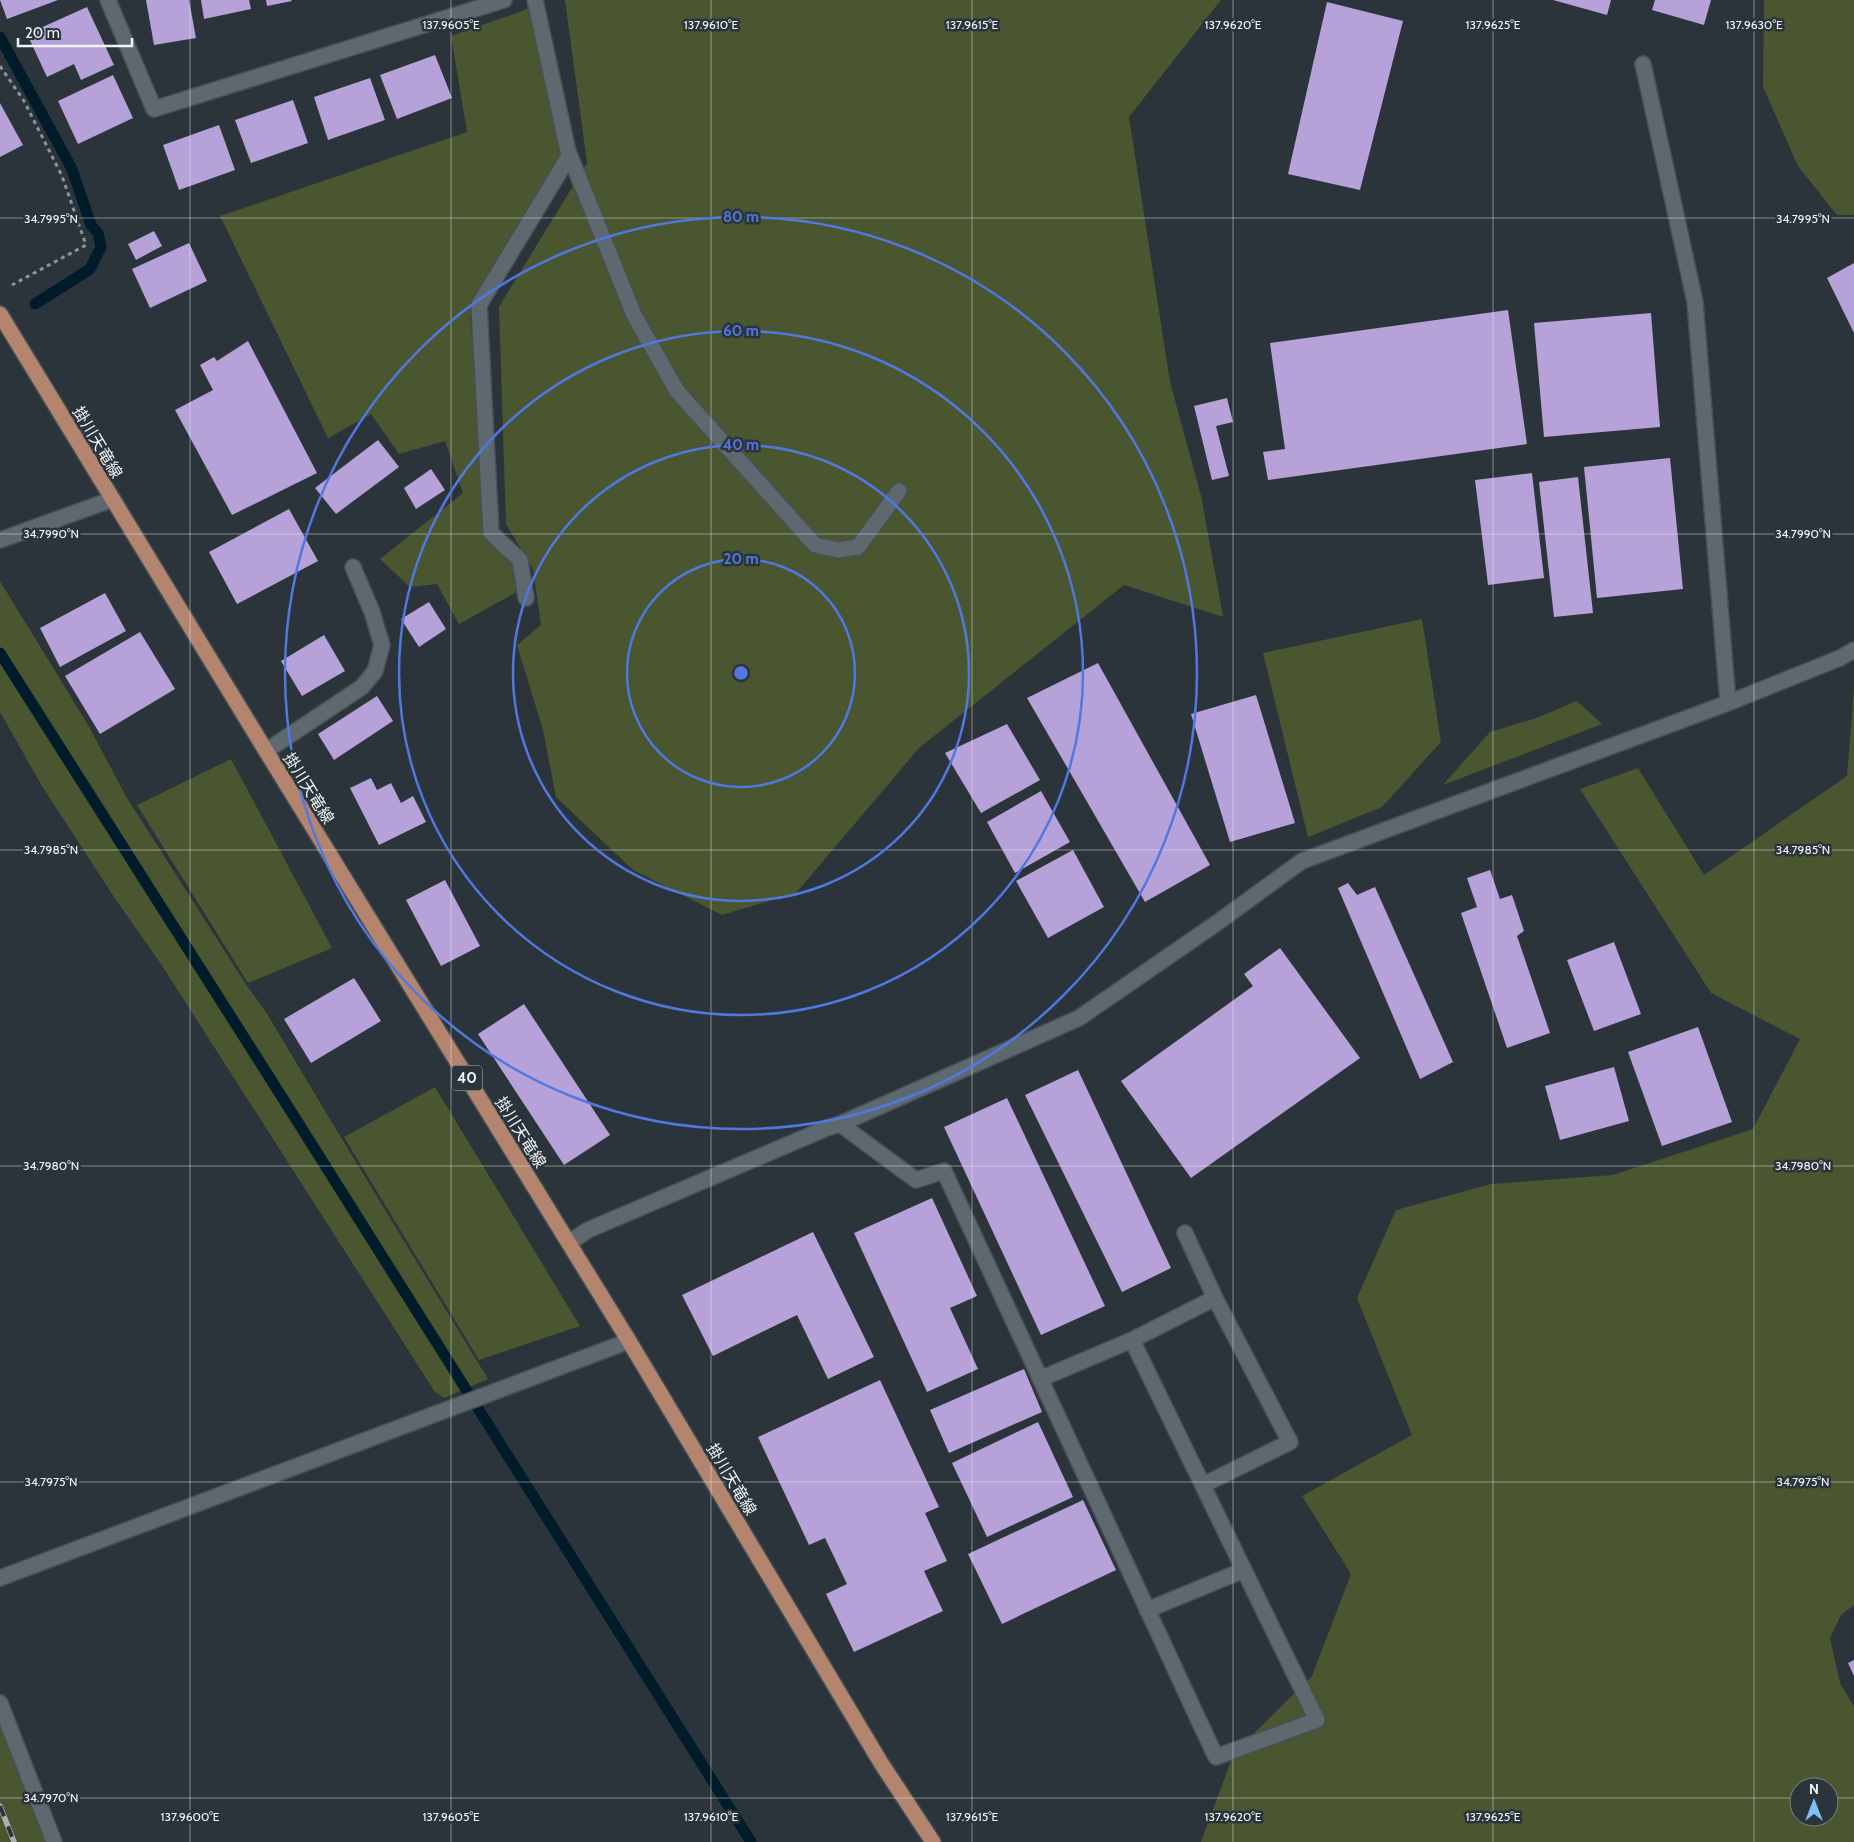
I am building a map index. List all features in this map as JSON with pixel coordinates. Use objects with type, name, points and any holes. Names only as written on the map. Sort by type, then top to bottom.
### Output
[{"type":"main road","name":"掛川天竜線","points":[[0,314],[629,1341],[881,1764],[933,1842]]},
{"type":"street","points":[[108,0],[154,109],[504,0]]},
{"type":"street","points":[[526,598],[520,560],[491,533],[479,305],[569,156],[535,0]]},
{"type":"street","points":[[1643,64],[1695,302],[1728,703]]},
{"type":"street","points":[[568,151],[634,316],[677,391],[815,545],[838,550],[858,547],[899,491]]},
{"type":"street","points":[[0,540],[113,499]]},
{"type":"street","points":[[266,751],[362,687],[375,670],[382,645],[372,612],[354,567]]},
{"type":"street","points":[[569,1243],[588,1230],[840,1124],[1079,1018],[1214,925],[1302,861],[1728,703],[1840,658],[1854,650]]},
{"type":"street","points":[[840,1124],[916,1180],[944,1171],[1216,1756],[1316,1720],[1132,1340]]},
{"type":"street","points":[[1185,1233],[1215,1298],[1290,1442],[1203,1486]]},
{"type":"street","points":[[1040,1379],[1132,1340],[1215,1298]]},
{"type":"street","points":[[0,1578],[629,1341]]},
{"type":"street","points":[[1147,1610],[1244,1570]]},
{"type":"street","points":[[0,1703],[54,1842]]},
{"type":"path","points":[[0,66],[24,101],[62,176],[86,245],[12,284]]},
{"type":"green space","points":[[565,0],[1221,0],[1129,117],[1170,382],[1201,496],[1223,617],[1124,585],[919,748],[796,893],[722,915],[633,870],[556,797],[543,730],[517,645],[541,625],[533,569],[506,524],[499,307],[587,163]]},
{"type":"green space","points":[[1764,0],[1854,0],[1854,215],[1837,215],[1798,166],[1763,87]]},
{"type":"green space","points":[[536,6],[569,156],[470,317],[491,533],[520,560],[524,588],[459,624],[437,584],[410,587],[380,559],[463,493],[445,441],[399,454],[371,414],[328,438],[220,216],[467,132],[451,36]]},
{"type":"green space","points":[[0,581],[88,725],[127,798],[247,986],[266,1012],[488,1379],[444,1398],[435,1392],[161,964],[114,897],[42,786],[0,712]]},
{"type":"green space","points":[[1422,619],[1441,742],[1382,807],[1308,837],[1263,653]]},
{"type":"green space","points":[[1854,689],[1854,1605],[1841,1615],[1830,1638],[1840,1683],[1854,1707],[1854,1842],[1201,1842],[1234,1753],[1312,1676],[1351,1574],[1302,1496],[1412,1435],[1357,1298],[1396,1210],[1491,1184],[1613,1175],[1753,1129],[1800,1039],[1711,993],[1580,789],[1638,768],[1704,875],[1847,776]]},
{"type":"green space","points":[[1577,701],[1602,724],[1443,785],[1490,732],[1536,718]]},
{"type":"green space","points":[[231,759],[332,948],[248,983],[137,805]]},
{"type":"green space","points":[[435,1087],[580,1326],[479,1360],[344,1137]]},
{"type":"green space","points":[[0,1714],[49,1842],[0,1842]]},
{"type":"building","points":[[0,0],[58,0],[7,19]]},
{"type":"building","points":[[146,0],[189,0],[196,38],[154,45]]},
{"type":"building","points":[[201,0],[249,0],[251,9],[204,19]]},
{"type":"building","points":[[266,0],[291,0],[292,1],[267,6]]},
{"type":"building","points":[[1553,0],[1611,0],[1607,15]]},
{"type":"building","points":[[1655,0],[1711,0],[1704,25],[1652,10]]},
{"type":"building","points":[[1327,2],[1403,21],[1360,190],[1288,174]]},
{"type":"building","points":[[87,7],[114,65],[81,80],[74,64],[47,77],[27,34]]},
{"type":"building","points":[[435,55],[452,98],[397,119],[380,75]]},
{"type":"building","points":[[113,75],[133,118],[78,144],[58,101]]},
{"type":"building","points":[[370,78],[385,120],[328,140],[314,97]]},
{"type":"building","points":[[293,100],[308,143],[251,163],[235,120]]},
{"type":"building","points":[[0,103],[23,145],[0,157]]},
{"type":"building","points":[[219,125],[235,170],[179,190],[163,145]]},
{"type":"building","points":[[154,231],[162,246],[136,260],[128,244]]},
{"type":"building","points":[[189,243],[207,281],[150,308],[132,269]]},
{"type":"building","points":[[1854,263],[1854,333],[1827,278]]},
{"type":"building","points":[[1508,310],[1527,444],[1268,480],[1263,452],[1285,449],[1270,343]]},
{"type":"building","points":[[1651,313],[1660,427],[1544,437],[1534,323]]},
{"type":"building","points":[[248,341],[317,473],[232,515],[175,410],[213,390],[200,365],[214,357],[217,361]]},
{"type":"building","points":[[1227,398],[1233,422],[1216,426],[1229,476],[1212,480],[1194,406]]},
{"type":"building","points":[[378,440],[399,467],[336,514],[315,488]]},
{"type":"building","points":[[1670,458],[1683,589],[1597,598],[1584,467]]},
{"type":"building","points":[[431,469],[445,490],[416,509],[404,488]]},
{"type":"building","points":[[1532,473],[1544,578],[1488,585],[1475,480]]},
{"type":"building","points":[[1578,477],[1593,613],[1554,617],[1539,482]]},
{"type":"building","points":[[289,509],[318,561],[237,604],[209,552]]},
{"type":"building","points":[[105,593],[126,631],[60,667],[40,628]]},
{"type":"building","points":[[429,602],[446,629],[419,647],[401,619]]},
{"type":"building","points":[[140,632],[175,689],[100,734],[65,676]]},
{"type":"building","points":[[324,635],[345,671],[302,696],[281,661]]},
{"type":"building","points":[[1098,663],[1210,865],[1145,902],[1027,698]]},
{"type":"building","points":[[1256,695],[1295,823],[1230,842],[1191,714]]},
{"type":"building","points":[[377,696],[393,721],[334,760],[318,734]]},
{"type":"building","points":[[1007,724],[1040,780],[981,813],[945,753]]},
{"type":"building","points":[[371,778],[377,790],[391,783],[401,803],[413,796],[426,822],[379,845],[350,788]]},
{"type":"building","points":[[1041,791],[1070,842],[1015,873],[987,822]]},
{"type":"building","points":[[1073,850],[1104,907],[1048,938],[1016,881]]},
{"type":"building","points":[[1490,870],[1500,899],[1512,895],[1524,931],[1517,936],[1550,1033],[1507,1048],[1461,913],[1477,907],[1467,878]]},
{"type":"building","points":[[445,880],[480,946],[441,966],[406,900]]},
{"type":"building","points":[[1348,883],[1357,895],[1375,887],[1453,1062],[1420,1079],[1338,888]]},
{"type":"building","points":[[1614,942],[1641,1014],[1594,1031],[1567,960]]},
{"type":"building","points":[[1280,948],[1360,1058],[1191,1178],[1121,1081],[1253,986],[1244,974]]},
{"type":"building","points":[[354,978],[381,1021],[311,1063],[284,1019]]},
{"type":"building","points":[[524,1004],[610,1135],[564,1165],[478,1034]]},
{"type":"building","points":[[1698,1027],[1732,1122],[1662,1146],[1628,1052]]},
{"type":"building","points":[[1614,1067],[1629,1121],[1560,1140],[1545,1086]]},
{"type":"building","points":[[1078,1070],[1171,1268],[1122,1292],[1025,1095]]},
{"type":"building","points":[[1007,1098],[1105,1306],[1041,1335],[944,1127]]},
{"type":"building","points":[[932,1198],[977,1296],[950,1308],[978,1369],[927,1392],[854,1233]]},
{"type":"building","points":[[813,1232],[874,1357],[828,1379],[797,1315],[713,1356],[682,1295]]},
{"type":"building","points":[[1024,1369],[1042,1412],[949,1453],[930,1410]]},
{"type":"building","points":[[880,1380],[939,1507],[925,1513],[947,1561],[924,1571],[943,1611],[854,1652],[826,1594],[847,1584],[825,1538],[809,1545],[758,1437]]},
{"type":"building","points":[[1038,1422],[1073,1497],[987,1537],[952,1463]]},
{"type":"building","points":[[1083,1500],[1116,1570],[1002,1624],[968,1554]]},
{"type":"building","points":[[1854,1660],[1854,1676],[1848,1663]]},
{"type":"waterway","points":[[0,37],[72,169],[91,225],[98,233],[101,247],[90,269],[35,304]]},
{"type":"waterway","points":[[0,653],[751,1842]]},
{"type":"railway","points":[[0,1806],[14,1842]]}]
